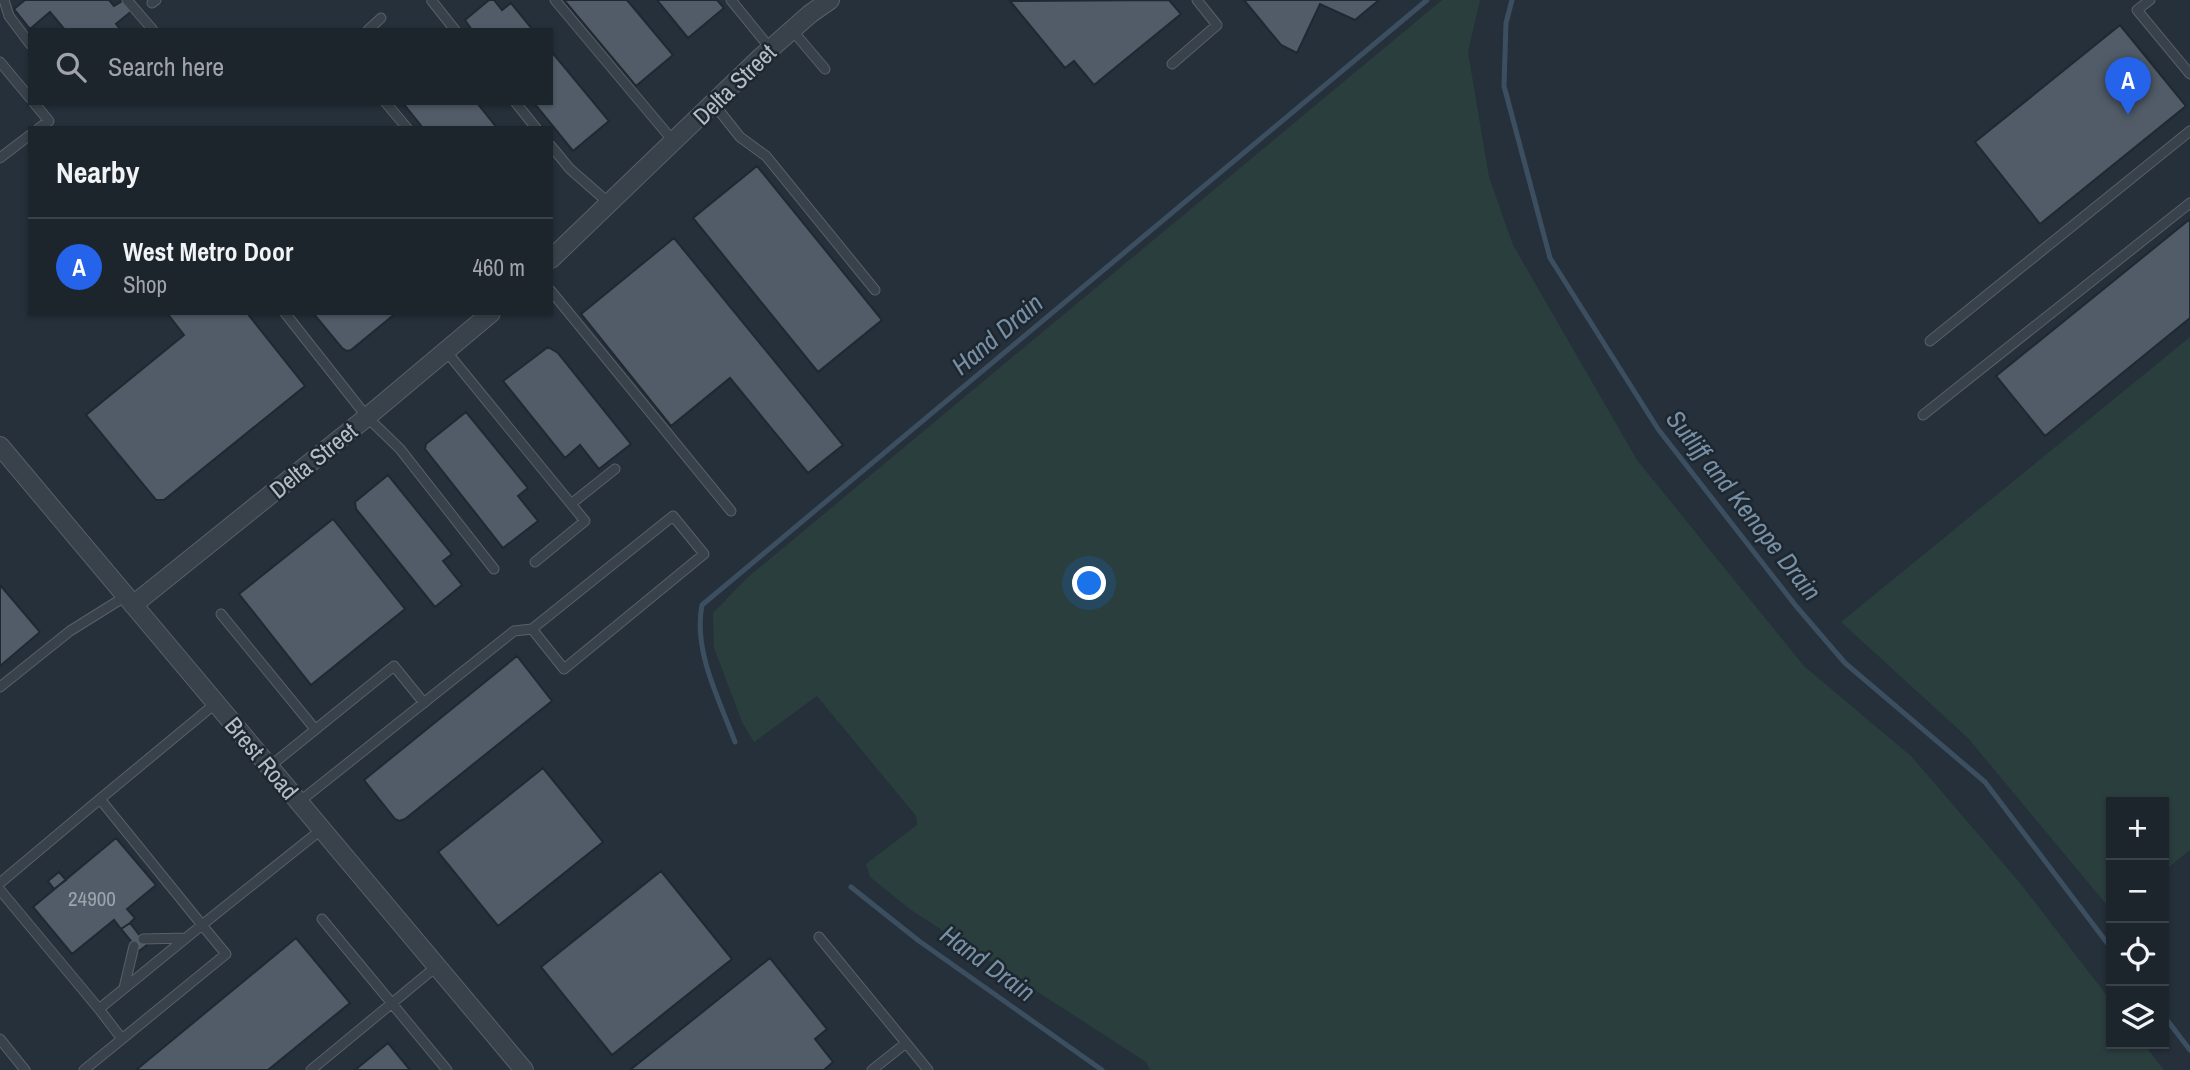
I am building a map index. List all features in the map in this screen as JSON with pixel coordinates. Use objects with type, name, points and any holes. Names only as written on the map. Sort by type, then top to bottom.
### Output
[{"type":"street","name":"Delta Street","points":[[553,257],[771,48],[830,0]]},
{"type":"street","name":"Delta Street","points":[[130,601],[367,417],[489,315]]},
{"type":"street","name":"Brest Road","points":[[0,446],[524,1070]]},
{"type":"lane","points":[[4,0],[9,16],[28,41]]},
{"type":"lane","points":[[127,0],[151,28]]},
{"type":"lane","points":[[433,0],[454,28]]},
{"type":"lane","points":[[555,0],[674,142]]},
{"type":"lane","points":[[731,0],[771,48]]},
{"type":"lane","points":[[1172,64],[1217,25],[1197,0]]},
{"type":"lane","points":[[2150,0],[2137,10],[2190,74]]},
{"type":"lane","points":[[370,28],[381,18]]},
{"type":"lane","points":[[792,30],[825,69]]},
{"type":"lane","points":[[0,62],[28,96]]},
{"type":"lane","points":[[713,103],[740,137],[766,156],[875,290]]},
{"type":"lane","points":[[36,105],[48,121],[42,126]]},
{"type":"lane","points":[[388,105],[405,126]]},
{"type":"lane","points":[[518,105],[534,126]]},
{"type":"lane","points":[[1930,341],[2190,131]]},
{"type":"lane","points":[[0,158],[28,137]]},
{"type":"lane","points":[[553,148],[570,169],[610,204]]},
{"type":"lane","points":[[1923,415],[2190,203]]},
{"type":"lane","points":[[553,293],[730,511]]},
{"type":"lane","points":[[287,315],[367,417],[400,449],[494,569]]},
{"type":"lane","points":[[446,351],[585,521],[535,562]]},
{"type":"lane","points":[[571,504],[615,469]]},
{"type":"lane","points":[[299,802],[514,631],[532,629],[673,516],[704,554],[564,669],[532,629]]},
{"type":"lane","points":[[0,687],[70,631],[130,601]]},
{"type":"lane","points":[[221,614],[315,729]]},
{"type":"lane","points":[[269,767],[394,666],[424,703]]},
{"type":"lane","points":[[0,883],[216,703]]},
{"type":"lane","points":[[84,1070],[226,954],[100,799]]},
{"type":"lane","points":[[99,1009],[322,829]]},
{"type":"lane","points":[[0,890],[122,1039]]},
{"type":"lane","points":[[322,919],[447,1070]]},
{"type":"lane","points":[[819,937],[928,1070]]},
{"type":"lane","points":[[143,939],[186,938]]},
{"type":"lane","points":[[123,989],[134,946]]},
{"type":"lane","points":[[311,1070],[437,966]]},
{"type":"lane","points":[[0,1039],[25,1070]]},
{"type":"lane","points":[[872,1070],[905,1043]]},
{"type":"green space","points":[[1442,0],[1480,0],[1468,52],[1489,177],[1513,245],[1637,460],[1804,666],[1912,757],[2020,883],[2106,995],[2106,1049],[2148,1049],[2164,1070],[1150,1070],[1146,1062],[911,910],[870,877],[866,864],[917,825],[916,816],[817,696],[754,742],[742,722],[714,648],[713,613],[747,578]]},
{"type":"green space","points":[[2190,337],[2190,850],[2169,867],[2169,797],[2106,797],[2106,904],[1968,738],[1841,622]]},
{"type":"building","points":[[25,0],[109,0],[114,6],[124,0],[133,10],[116,24],[119,28],[63,28],[50,12],[29,28],[14,9]]},
{"type":"building","points":[[489,0],[494,0],[502,10],[511,3],[531,28],[471,28],[465,20]]},
{"type":"building","points":[[564,0],[627,0],[673,55],[636,86]]},
{"type":"building","points":[[657,0],[717,0],[724,8],[688,38]]},
{"type":"building","points":[[1169,0],[1181,14],[1094,85],[1074,61],[1065,68],[1010,1]]},
{"type":"building","points":[[1244,0],[1379,0],[1355,20],[1320,4],[1297,53],[1281,45]]},
{"type":"building","points":[[2120,25],[2186,106],[2040,224],[1975,142]]},
{"type":"building","points":[[553,53],[609,121],[573,151],[536,105],[553,105]]},
{"type":"building","points":[[405,105],[479,105],[495,126],[421,126]]},
{"type":"building","points":[[757,166],[882,320],[818,372],[693,218]]},
{"type":"building","points":[[2190,219],[2190,318],[2045,436],[1996,376]]},
{"type":"building","points":[[674,238],[843,445],[808,473],[730,378],[671,426],[581,314]]},
{"type":"building","points":[[169,315],[249,315],[305,386],[164,500],[156,500],[86,415],[184,335]]},
{"type":"building","points":[[315,315],[394,315],[351,350],[342,348]]},
{"type":"building","points":[[548,347],[558,353],[631,444],[599,469],[580,445],[565,458],[503,381]]},
{"type":"building","points":[[466,412],[528,488],[518,496],[538,521],[503,548],[425,449],[426,444]]},
{"type":"building","points":[[388,475],[452,554],[443,561],[462,585],[435,607],[356,509],[355,502]]},
{"type":"building","points":[[333,519],[405,609],[311,685],[239,594]]},
{"type":"building","points":[[0,585],[40,632],[0,666]]},
{"type":"building","points":[[517,656],[552,701],[405,819],[395,819],[364,780]]},
{"type":"building","points":[[543,768],[603,842],[498,926],[438,852]]},
{"type":"building","points":[[116,838],[156,885],[127,909],[135,918],[130,923],[121,929],[114,920],[72,954],[33,907]]},
{"type":"building","points":[[661,871],[732,959],[612,1055],[541,967]]},
{"type":"building","points":[[59,872],[66,880],[54,889],[48,881]]},
{"type":"building","points":[[130,923],[147,945],[139,951],[121,929]]},
{"type":"building","points":[[296,938],[350,1003],[268,1070],[136,1070]]},
{"type":"building","points":[[770,958],[827,1029],[815,1039],[833,1062],[824,1070],[630,1070]]},
{"type":"building","points":[[388,1043],[410,1070],[355,1070]]},
{"type":"waterway","name":"Hand Drain","points":[[735,742],[704,657],[700,622],[702,605],[1427,0]]},
{"type":"waterway","name":"Sutliff and Kenope Drain","points":[[1512,0],[1506,23],[1504,86],[1550,258],[1658,429],[1796,606],[1845,663],[1985,782],[2106,941]]},
{"type":"waterway","name":"Hand Drain","points":[[851,887],[919,941],[1102,1070]]},
{"type":"waterway","name":"Sutliff and Kenope Drain","points":[[2169,1023],[2190,1050]]},
{"type":"place","name":"West Metro Door","points":[[2128,115]]}]
